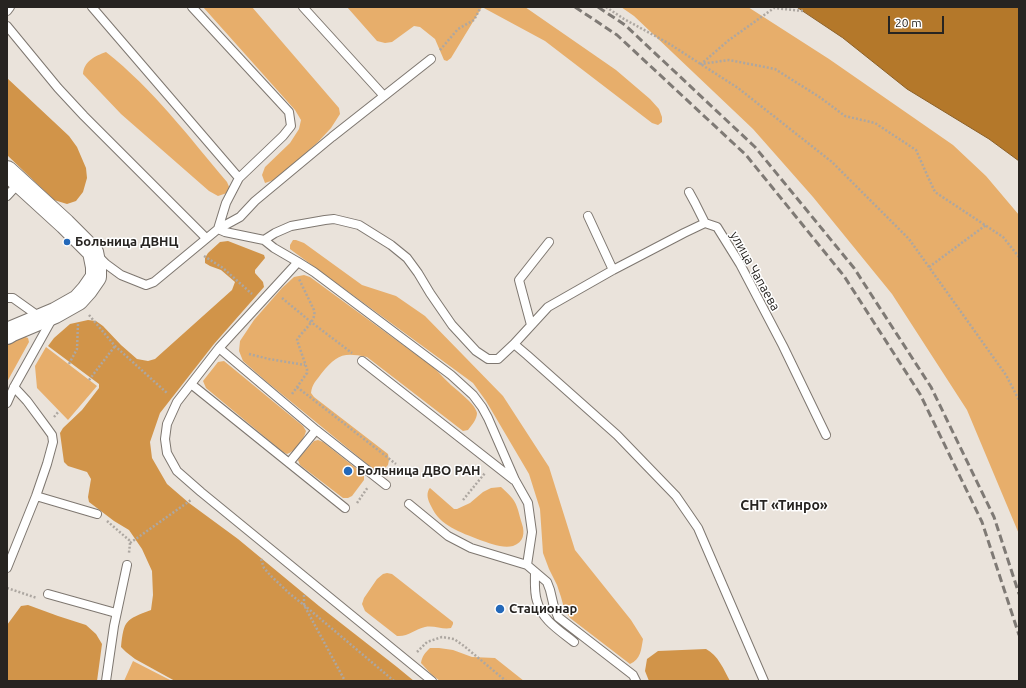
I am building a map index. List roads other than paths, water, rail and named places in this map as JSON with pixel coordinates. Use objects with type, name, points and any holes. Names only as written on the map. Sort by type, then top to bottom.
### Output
[{"type":"street","points":[[7,334],[49,316],[78,300],[96,277],[93,252],[65,224],[11,183]]},
{"type":"lane","points":[[7,11],[10,7]]},
{"type":"lane","points":[[92,7],[239,178]]},
{"type":"lane","points":[[192,7],[289,112],[291,126],[283,136],[239,178],[226,203],[218,229]]},
{"type":"lane","points":[[302,7],[384,96]]},
{"type":"lane","points":[[7,26],[58,88],[84,116],[206,238]]},
{"type":"lane","points":[[93,252],[121,275],[146,285],[154,282],[194,250],[206,238],[218,229],[240,217],[255,201],[332,137],[431,59]]},
{"type":"lane","points":[[264,240],[291,226],[325,220],[334,220],[359,225],[391,245],[407,258],[452,325],[476,351],[488,359],[498,359],[548,307],[613,270],[706,223],[689,192]]},
{"type":"lane","points":[[588,216],[613,270]]},
{"type":"lane","name":"улица Чапаева","points":[[706,223],[717,227],[740,264],[783,346],[826,435]]},
{"type":"lane","points":[[218,229],[225,232],[264,240],[296,265],[314,272],[451,375],[472,395],[482,407],[488,418],[515,480],[528,503],[532,532],[527,565]]},
{"type":"lane","points":[[531,325],[519,280],[549,242]]},
{"type":"lane","points":[[296,265],[219,348],[177,402],[167,424],[165,440],[167,453],[178,471],[201,492],[432,681]]},
{"type":"lane","points":[[7,298],[13,298],[49,316],[7,403]]},
{"type":"lane","points":[[514,344],[617,435],[676,496],[698,528],[764,681]]},
{"type":"lane","points":[[219,348],[316,430],[386,485]]},
{"type":"lane","points":[[362,361],[515,480]]},
{"type":"lane","points":[[191,384],[345,508]]},
{"type":"lane","points":[[7,568],[36,496],[53,442],[52,435],[27,401],[14,387]]},
{"type":"lane","points":[[289,463],[316,430]]},
{"type":"lane","points":[[36,496],[97,514]]},
{"type":"lane","points":[[409,504],[448,536],[471,548],[527,565],[547,582],[558,617],[633,675],[636,681]]},
{"type":"lane","points":[[106,681],[116,612],[127,565]]},
{"type":"lane","points":[[535,572],[536,600],[542,613],[548,622],[574,642]]},
{"type":"lane","points":[[48,594],[116,612]]},
{"type":"railway","points":[[575,7],[617,35],[746,155],[844,276],[920,394],[982,522],[1019,635]]},
{"type":"railway","points":[[598,7],[625,25],[755,147],[854,268],[931,387],[994,517],[1019,594]]},
{"type":"place","name":"Больница ДВНЦ","points":[[67,242]]},
{"type":"place","name":"Больница ДВО РАН","points":[[348,471]]},
{"type":"place","name":"Стационар","points":[[500,609]]},
{"type":"district","name":"СНТ «Тинро»","points":[[784,505]]}]
